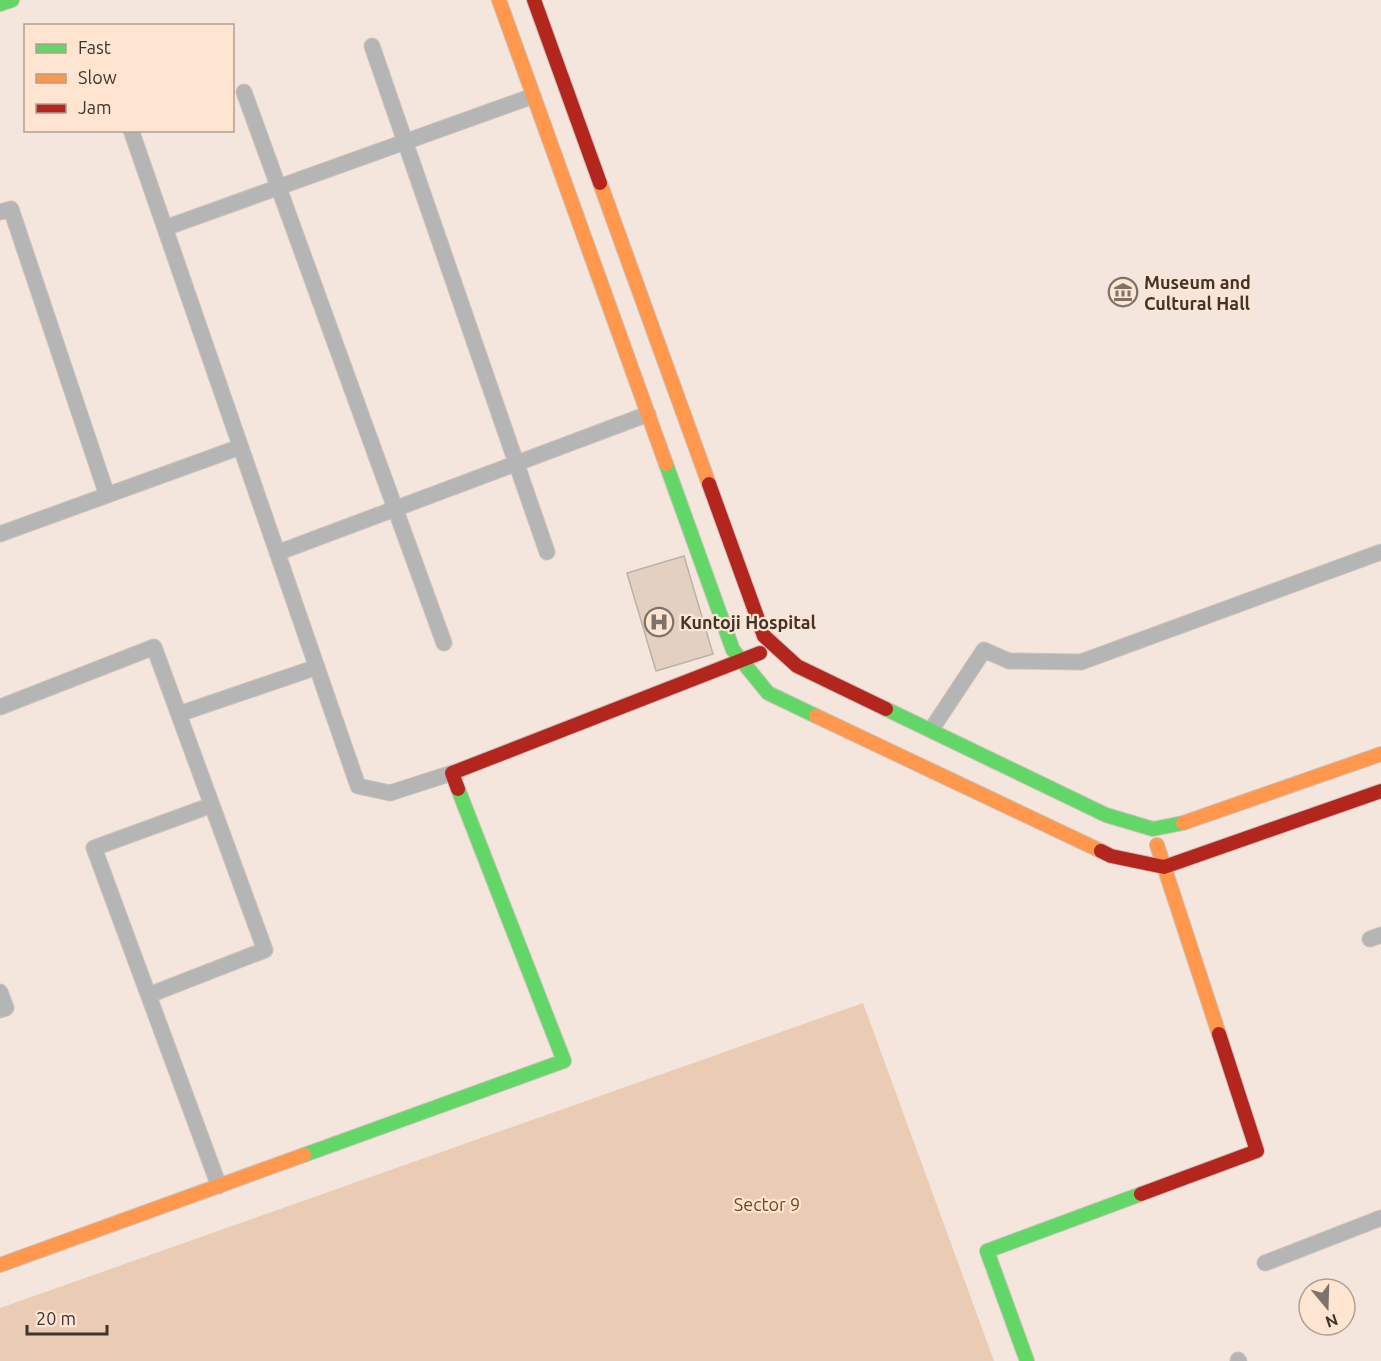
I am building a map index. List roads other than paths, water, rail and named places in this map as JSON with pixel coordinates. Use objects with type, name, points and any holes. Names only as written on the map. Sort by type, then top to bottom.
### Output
[{"type":"street","points":[[0,4],[12,0]]},
{"type":"street","points":[[499,0],[733,651],[768,693],[1111,856],[1164,867],[1381,791]]},
{"type":"street","points":[[534,0],[764,636],[797,666],[1106,815],[1153,829],[1195,820],[1381,754]]},
{"type":"street","points":[[0,1265],[564,1061],[452,773],[776,647]]},
{"type":"street","points":[[1027,1361],[987,1251],[1257,1151],[1153,829]]},
{"type":"lane","points":[[372,46],[547,552]]},
{"type":"lane","points":[[244,92],[444,643]]},
{"type":"lane","points":[[165,228],[533,96]]},
{"type":"lane","points":[[132,132],[358,786],[390,793],[452,773]]},
{"type":"lane","points":[[0,212],[11,208],[107,495]]},
{"type":"lane","points":[[277,553],[648,414]]},
{"type":"lane","points":[[0,534],[240,447]]},
{"type":"lane","points":[[931,730],[984,650],[1009,662],[1081,662],[1381,552]]},
{"type":"lane","points":[[0,707],[154,647],[265,950],[148,995]]},
{"type":"lane","points":[[179,714],[316,667]]},
{"type":"lane","points":[[212,805],[94,848],[219,1186]]},
{"type":"lane","points":[[0,992],[6,1008],[0,1010]]},
{"type":"lane","points":[[1266,1263],[1380,1223]]},
{"type":"place","name":"Museum and Cultural Hall","points":[[1123,292]]},
{"type":"place","name":"Kuntoji Hospital","points":[[659,622]]},
{"type":"park label","name":"Sector 9","points":[[767,1204]]}]
